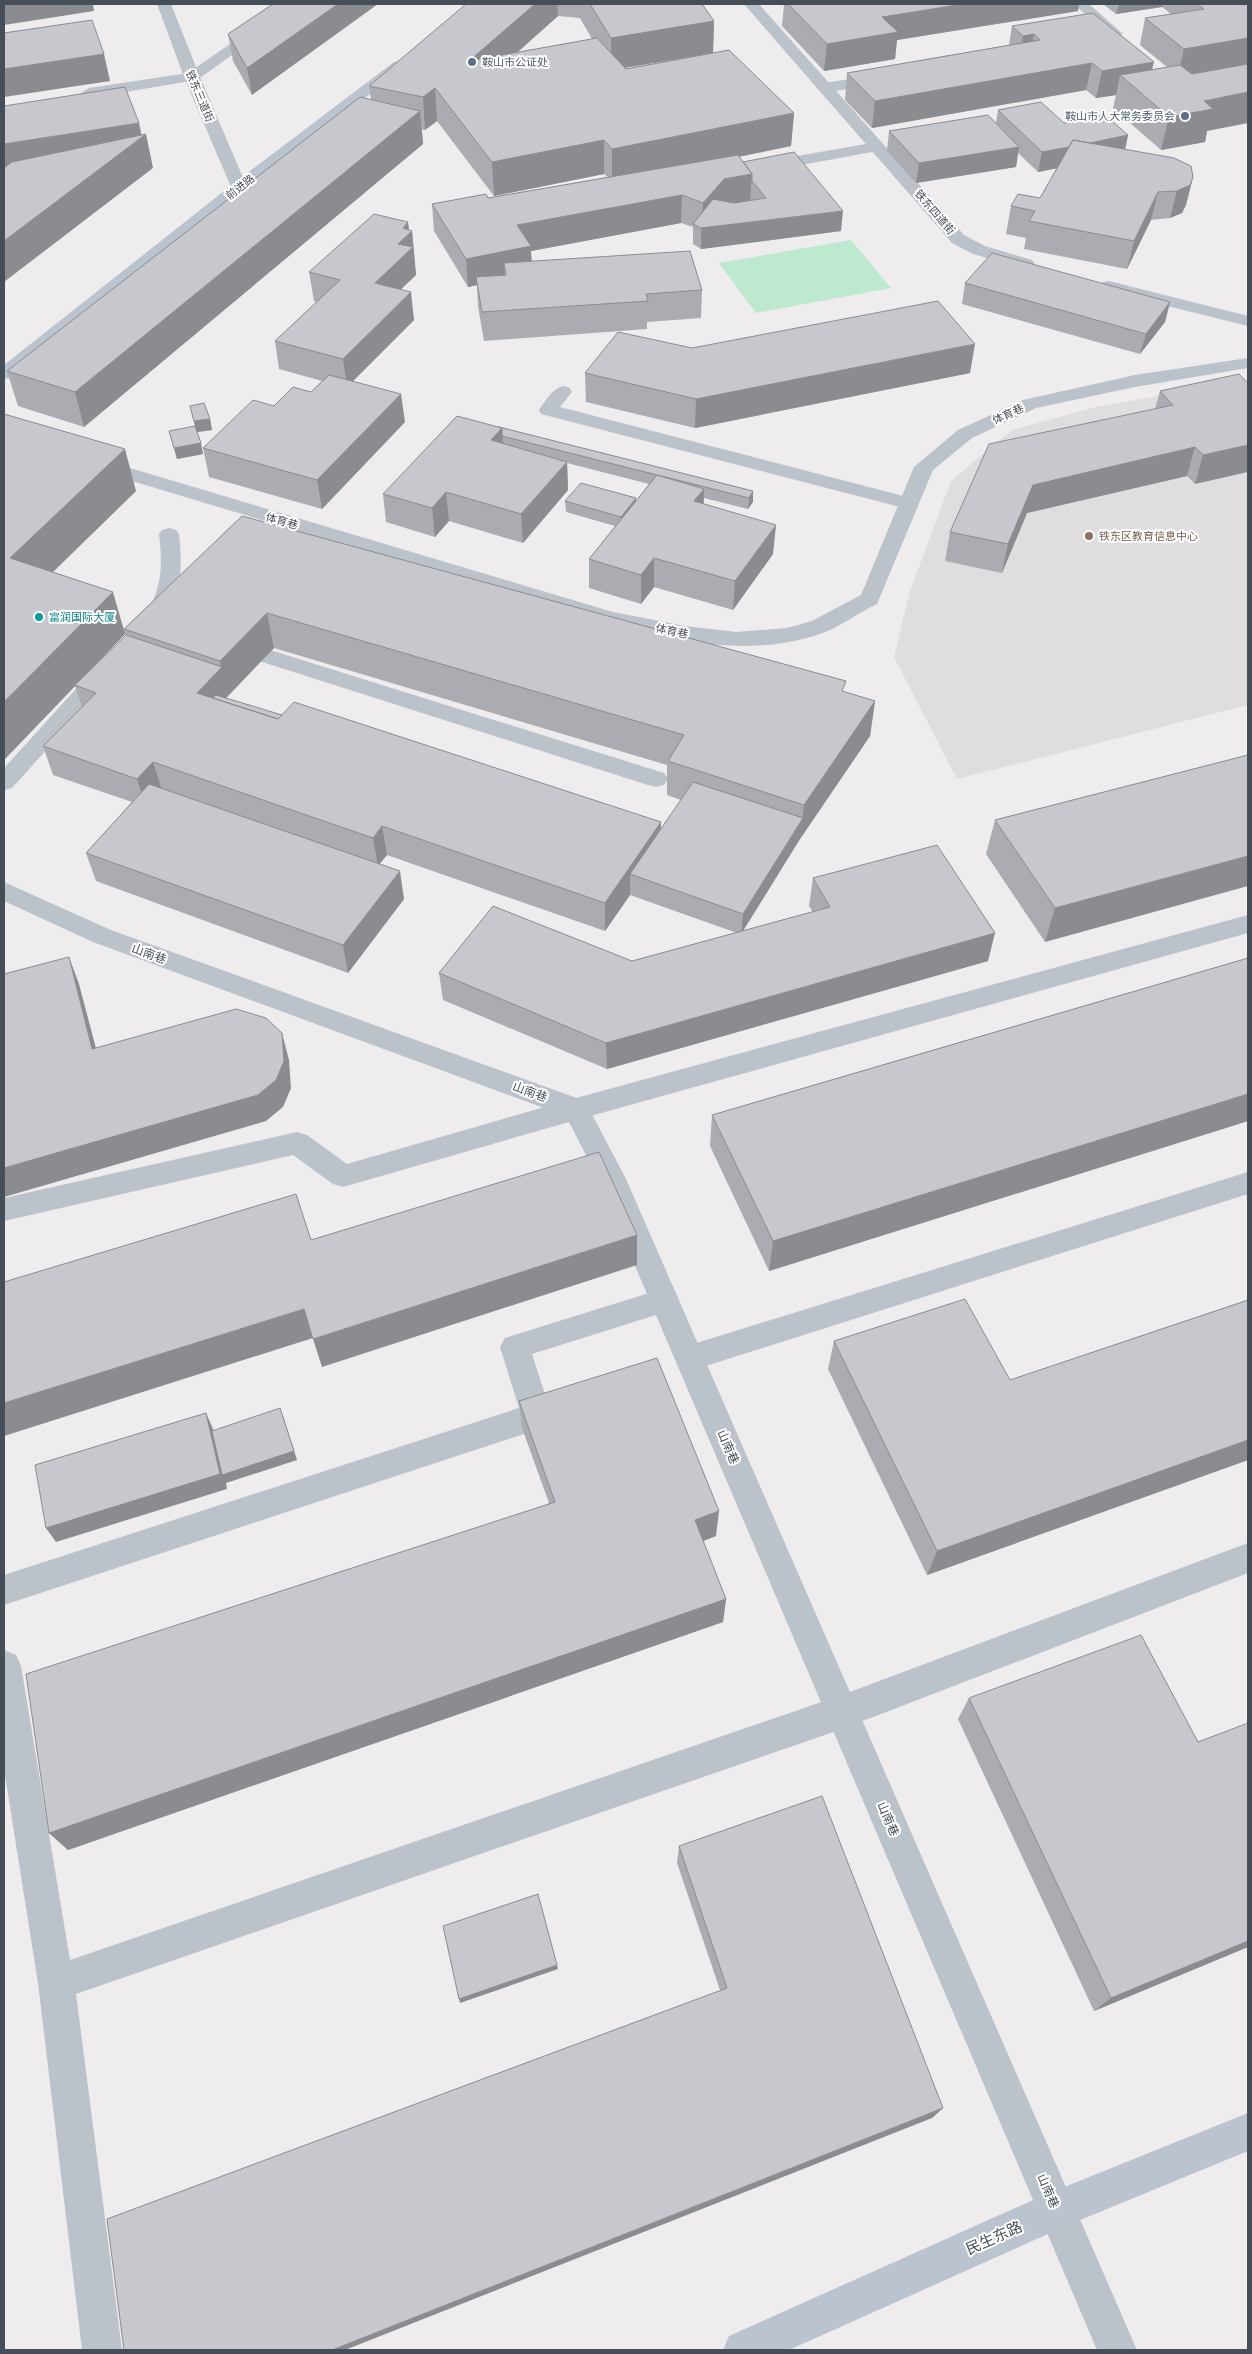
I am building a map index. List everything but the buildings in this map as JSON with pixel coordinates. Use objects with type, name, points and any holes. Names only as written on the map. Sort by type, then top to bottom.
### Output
[{"type":"main road","name":"前进路","points":[[4,374],[239,187],[410,57]]},
{"type":"main road","name":"民生东路","points":[[743,2350],[1056,2210],[1248,2132]]},
{"type":"street","name":"铁东三道街","points":[[164,4],[192,77],[239,187]]},
{"type":"street","points":[[79,95],[192,77],[297,4]]},
{"type":"street","name":"铁东四道街","points":[[750,4],[958,239],[979,250],[1039,268]]},
{"type":"street","points":[[1081,4],[1116,34],[1097,36]]},
{"type":"street","points":[[824,88],[901,77]]},
{"type":"street","points":[[752,168],[877,147]]},
{"type":"street","points":[[1096,282],[1248,321]]},
{"type":"street","name":"体育巷","points":[[79,458],[251,520],[610,618],[698,636],[752,639],[812,628],[870,599],[924,467],[965,434],[1030,404],[1135,381],[1248,363]]},
{"type":"street","points":[[563,392],[548,410],[908,503]]},
{"type":"street","points":[[143,630],[157,616],[166,598],[172,579],[172,555],[169,534]]},
{"type":"street","points":[[173,627],[169,623],[186,596]]},
{"type":"street","points":[[266,656],[656,778]]},
{"type":"street","points":[[4,782],[117,659]]},
{"type":"street","name":"山南巷","points":[[4,891],[102,936],[576,1109],[612,1179],[665,1300],[1117,2350]]},
{"type":"street","points":[[4,1210],[297,1143],[343,1176],[576,1109],[1248,924]]},
{"type":"street","points":[[690,1358],[1248,1183]]},
{"type":"street","points":[[4,1590],[537,1416],[515,1347],[665,1300]]},
{"type":"street","points":[[56,1983],[842,1712],[1248,1558]]},
{"type":"street","points":[[4,1666],[56,1983],[102,2350]]},
{"type":"shaded area","name":"铁东区教育信息中心","points":[[1248,380],[1248,705],[957,779],[894,657],[910,591],[951,481],[1012,430],[1096,407]]},
{"type":"green space","points":[[851,240],[891,288],[756,313],[719,263]]},
{"type":"place","name":"鞍山市公证处","points":[[472,62]]},
{"type":"place","name":"鞍山市人大常务委员会","points":[[1185,116]]},
{"type":"place","name":"铁东区教育信息中心","points":[[1089,536]]},
{"type":"place","name":"富润国际大厦","points":[[39,617]]}]
